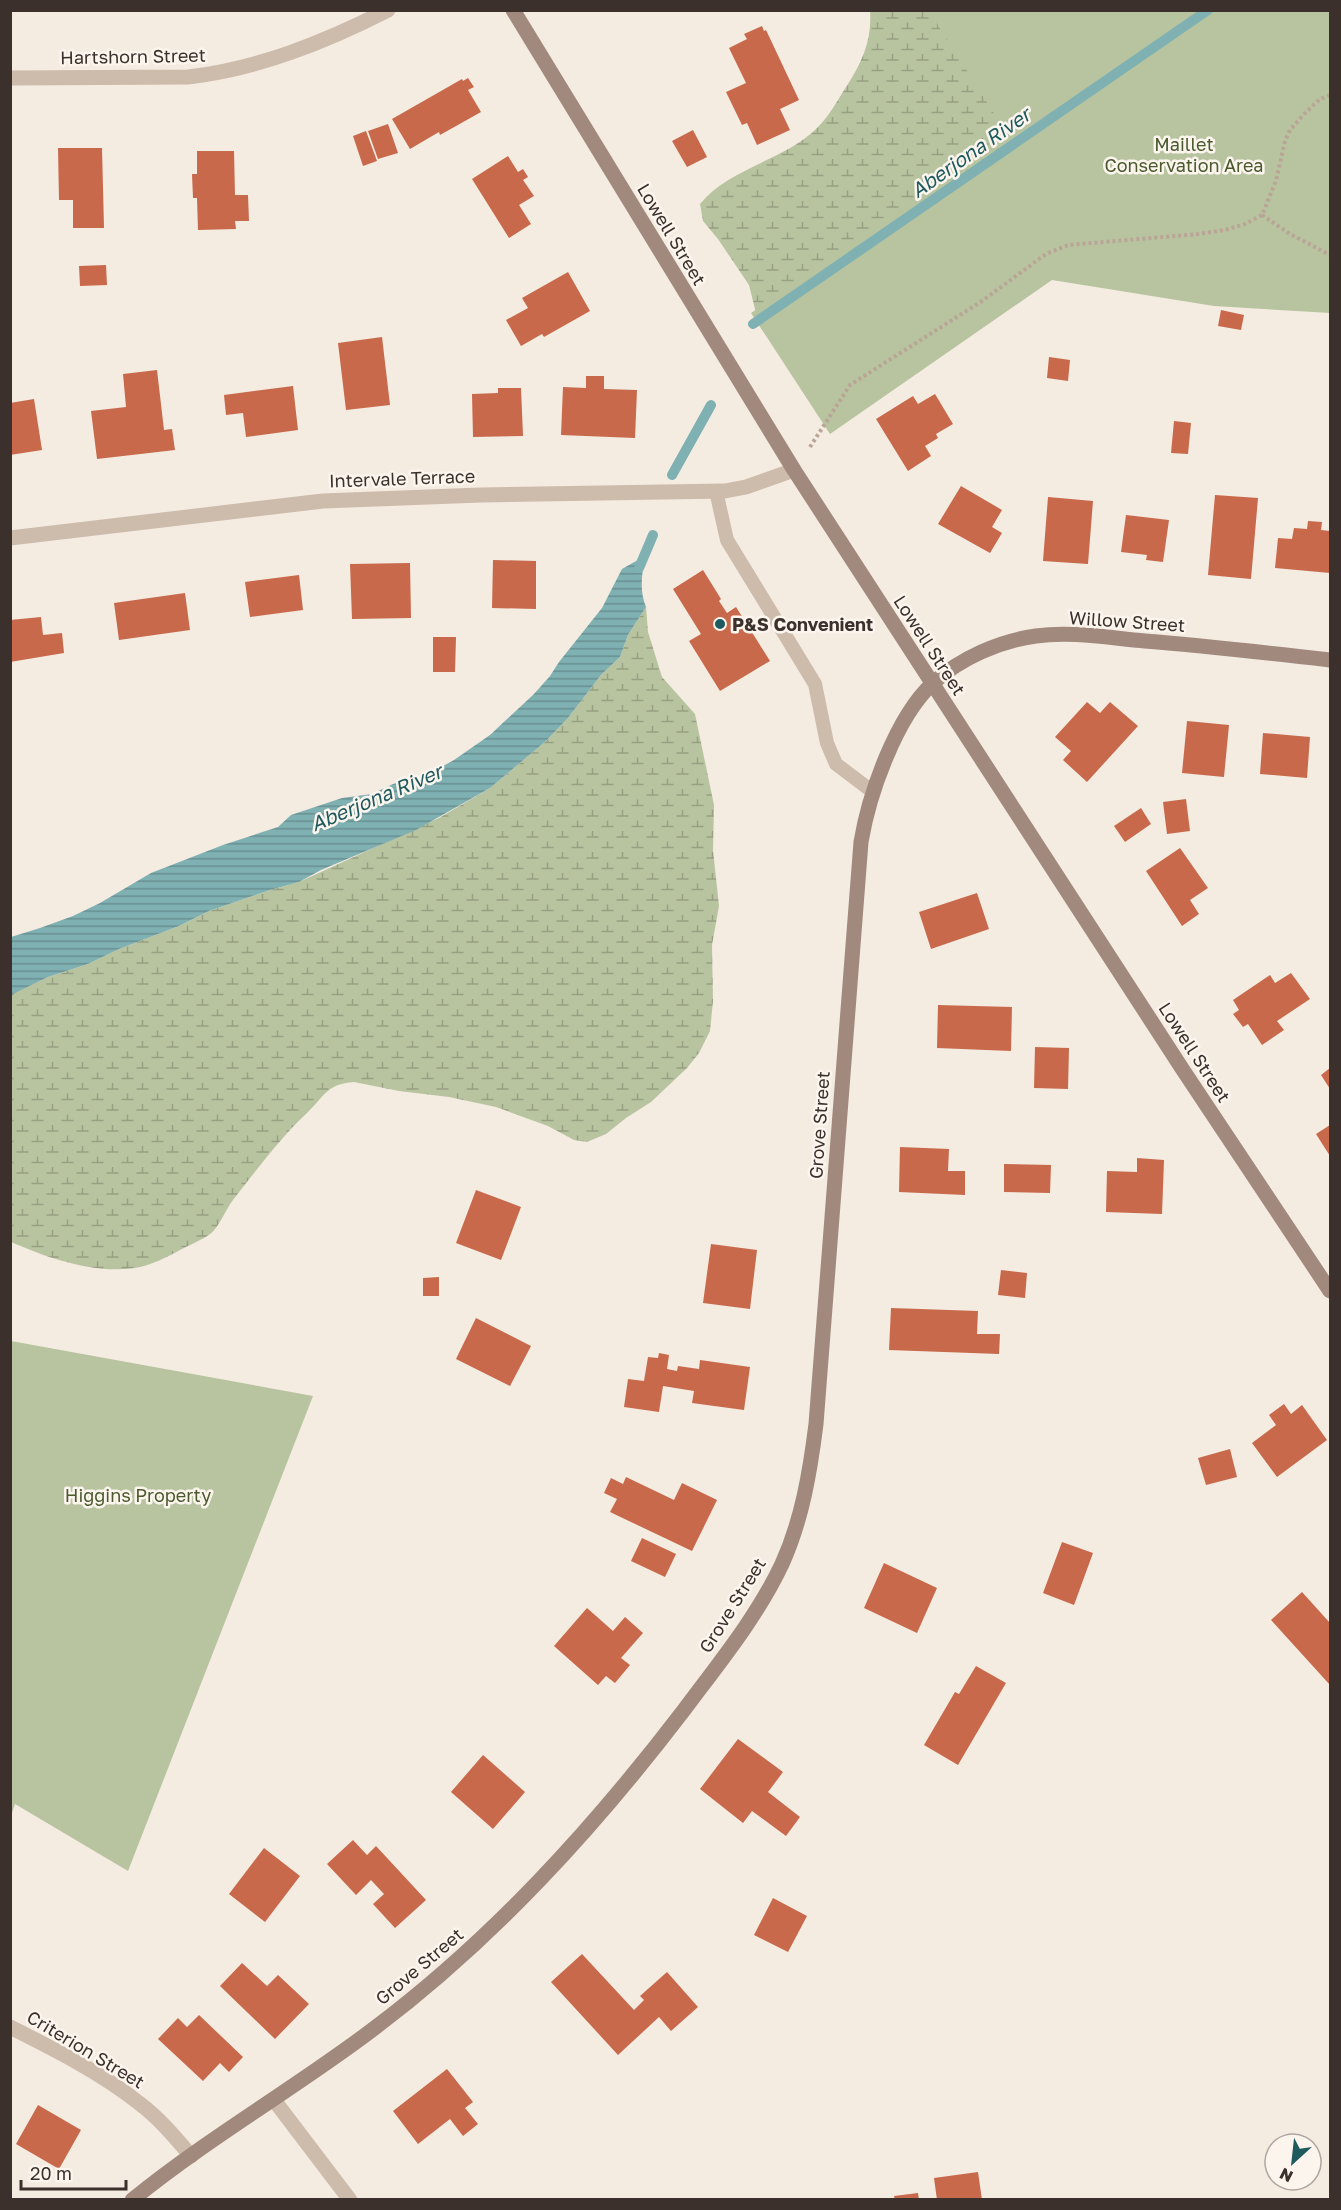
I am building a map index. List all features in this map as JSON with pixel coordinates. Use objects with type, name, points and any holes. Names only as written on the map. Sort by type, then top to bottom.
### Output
[{"type":"main road","name":"Lowell Street","points":[[513,10],[794,470],[1183,1070],[1330,1291]]},
{"type":"main road","name":"Willow Street","points":[[932,684],[970,658],[1007,643],[1036,636],[1067,635],[1171,643],[1330,660]]},
{"type":"main road","name":"Grove Street","points":[[132,2199],[373,2030],[490,1931],[539,1882],[607,1805],[736,1641],[768,1591],[783,1562],[804,1499],[816,1424],[858,860],[864,821],[873,792],[898,734],[932,684]]},
{"type":"street","name":"Hartshorn Street","points":[[10,78],[188,77],[217,74],[276,57],[338,33],[388,10]]},
{"type":"street","name":"Intervale Terrace","points":[[10,538],[245,508],[323,501],[481,495],[716,491],[746,487],[794,470]]},
{"type":"street","name":"Criterion Street","points":[[10,2027],[68,2058],[135,2100],[160,2121],[191,2156]]},
{"type":"street","points":[[274,2100],[350,2199]]},
{"type":"lane","points":[[716,491],[727,540],[815,684],[827,743],[836,764],[873,792]]},
{"type":"path","points":[[794,470],[850,385],[982,301],[1046,254],[1068,245],[1225,230],[1245,224],[1262,215],[1276,181],[1285,141],[1290,130],[1320,99],[1330,95]]},
{"type":"path","points":[[1262,215],[1290,234],[1330,255]]},
{"type":"green space","points":[[870,11],[1300,11],[756,313],[749,285],[703,221],[700,204],[726,182],[803,140],[821,124],[848,84],[862,58],[870,31]]},
{"type":"green space","name":"Maillet Conservation Area","points":[[929,11],[1330,11],[1330,313],[1214,306],[1052,280],[830,434],[751,313],[1012,142]]},
{"type":"green space","points":[[646,607],[648,632],[662,677],[695,714],[714,805],[713,850],[719,906],[712,945],[713,1001],[710,1031],[699,1053],[687,1068],[651,1102],[606,1134],[587,1142],[574,1140],[548,1126],[496,1107],[354,1082],[337,1085],[327,1092],[268,1155],[233,1200],[213,1231],[165,1258],[135,1268],[103,1269],[55,1259],[11,1242],[10,995],[48,977],[88,964],[119,949],[179,926],[209,911],[299,882],[439,818],[490,788],[546,741],[568,718],[601,675],[620,657],[628,635]]},
{"type":"green space","name":"Higgins Property","points":[[11,1341],[313,1396],[128,1871],[15,1804],[11,1816]]},
{"type":"water","points":[[645,556],[642,588],[646,607],[628,635],[620,657],[601,675],[568,718],[546,741],[490,788],[416,830],[321,870],[299,882],[209,911],[88,964],[48,977],[11,995],[11,937],[73,916],[151,873],[223,845],[278,827],[291,815],[342,798],[372,794],[393,784],[423,777],[454,760],[490,735],[534,694],[602,608],[622,569]]},
{"type":"building","points":[[762,26],[799,100],[780,109],[790,130],[757,145],[747,123],[742,125],[726,92],[746,83],[729,48],[747,39],[744,34]]},
{"type":"building","points":[[468,78],[474,87],[468,90],[481,112],[410,149],[392,119],[462,79],[463,81]]},
{"type":"building","points":[[388,124],[398,153],[378,159],[368,131]]},
{"type":"building","points":[[693,130],[707,157],[687,167],[672,141]]},
{"type":"building","points":[[366,131],[377,161],[363,166],[353,136]]},
{"type":"building","points":[[58,148],[102,148],[104,228],[73,228],[73,200],[59,200]]},
{"type":"building","points":[[197,151],[234,151],[235,195],[248,195],[249,221],[235,221],[236,229],[198,230],[197,198],[193,198],[192,174],[197,174]]},
{"type":"building","points":[[508,156],[518,172],[523,169],[528,177],[523,180],[534,196],[519,205],[531,224],[509,238],[472,179]]},
{"type":"building","points":[[106,265],[107,285],[80,286],[79,266]]},
{"type":"building","points":[[568,272],[590,311],[544,337],[542,334],[521,346],[506,320],[528,308],[522,298]]},
{"type":"building","points":[[1221,310],[1244,315],[1241,330],[1218,326]]},
{"type":"building","points":[[382,337],[390,405],[346,410],[338,343]]},
{"type":"building","points":[[1049,357],[1070,360],[1068,381],[1047,378]]},
{"type":"building","points":[[157,370],[164,430],[172,429],[175,450],[97,459],[91,411],[126,407],[123,374]]},
{"type":"building","points":[[586,376],[604,376],[604,389],[637,390],[635,438],[561,435],[563,387],[586,388]]},
{"type":"building","points":[[293,386],[298,430],[246,437],[243,413],[226,415],[224,395]]},
{"type":"building","points":[[498,388],[521,388],[523,436],[473,437],[472,394],[498,393]]},
{"type":"building","points":[[935,394],[953,424],[936,434],[938,438],[925,446],[931,456],[908,471],[876,419],[913,396],[918,404]]},
{"type":"building","points":[[34,399],[42,450],[10,455],[10,403]]},
{"type":"building","points":[[1174,421],[1191,423],[1188,454],[1171,453]]},
{"type":"building","points":[[961,486],[1002,510],[992,527],[1002,533],[990,553],[938,524]]},
{"type":"building","points":[[1215,495],[1258,498],[1251,579],[1208,575]]},
{"type":"building","points":[[1048,497],[1093,501],[1088,564],[1043,561]]},
{"type":"building","points":[[1126,515],[1169,520],[1163,562],[1146,560],[1147,555],[1121,552]]},
{"type":"building","points":[[1308,521],[1322,522],[1321,530],[1330,531],[1330,573],[1275,568],[1278,538],[1292,539],[1294,528],[1307,529]]},
{"type":"building","points":[[493,560],[536,561],[536,609],[492,608]]},
{"type":"building","points":[[410,563],[411,618],[352,619],[350,564]]},
{"type":"building","name":"P&S Convenient","points":[[703,570],[727,613],[736,607],[770,661],[720,691],[689,641],[701,634],[673,589]]},
{"type":"building","points":[[299,575],[303,610],[250,617],[245,582]]},
{"type":"building","points":[[185,593],[190,630],[119,640],[114,603]]},
{"type":"building","points":[[41,617],[43,635],[62,633],[64,653],[10,662],[10,620]]},
{"type":"building","points":[[433,637],[456,637],[455,672],[433,672]]},
{"type":"building","points":[[1087,702],[1100,713],[1110,702],[1138,726],[1087,782],[1063,760],[1071,751],[1055,737]]},
{"type":"building","points":[[1187,721],[1229,725],[1224,777],[1182,773]]},
{"type":"building","points":[[1263,733],[1310,737],[1307,778],[1260,774]]},
{"type":"building","points":[[1186,799],[1190,831],[1167,834],[1163,802]]},
{"type":"building","points":[[1141,808],[1151,824],[1125,842],[1114,826]]},
{"type":"building","points":[[1180,848],[1208,888],[1190,900],[1199,914],[1182,926],[1146,871]]},
{"type":"building","points":[[977,893],[989,929],[931,949],[919,912]]},
{"type":"building","points":[[1291,973],[1310,999],[1277,1021],[1284,1030],[1262,1045],[1248,1024],[1243,1027],[1233,1014],[1239,1010],[1233,1000],[1270,975],[1275,983]]},
{"type":"building","points":[[938,1005],[1012,1007],[1011,1051],[937,1048]]},
{"type":"building","points":[[1035,1047],[1069,1048],[1068,1089],[1034,1088]]},
{"type":"building","points":[[1330,1068],[1330,1089],[1321,1075]]},
{"type":"building","points":[[1330,1125],[1330,1156],[1316,1134]]},
{"type":"building","points":[[900,1147],[949,1149],[948,1171],[965,1171],[965,1195],[899,1192]]},
{"type":"building","points":[[1137,1158],[1164,1160],[1162,1214],[1106,1212],[1107,1171],[1137,1172]]},
{"type":"building","points":[[1004,1164],[1051,1165],[1050,1193],[1004,1192]]},
{"type":"building","points":[[476,1190],[521,1207],[501,1260],[456,1243]]},
{"type":"building","points":[[711,1244],[757,1250],[750,1309],[703,1303]]},
{"type":"building","points":[[1001,1270],[1027,1273],[1025,1298],[998,1295]]},
{"type":"building","points":[[439,1277],[439,1296],[423,1296],[423,1278]]},
{"type":"building","points":[[891,1308],[978,1311],[977,1334],[1000,1334],[999,1354],[889,1350]]},
{"type":"building","points":[[476,1318],[531,1346],[510,1386],[456,1359]]},
{"type":"building","points":[[659,1353],[669,1355],[667,1369],[677,1371],[678,1366],[699,1369],[700,1360],[750,1367],[744,1410],[692,1403],[694,1391],[663,1386],[659,1412],[624,1407],[628,1379],[644,1381],[648,1357],[658,1358]]},
{"type":"building","points":[[1284,1404],[1291,1414],[1302,1405],[1327,1440],[1277,1477],[1252,1443],[1276,1425],[1269,1415]]},
{"type":"building","points":[[1230,1449],[1237,1477],[1206,1485],[1198,1458]]},
{"type":"building","points":[[626,1477],[674,1500],[682,1483],[717,1500],[692,1551],[610,1512],[617,1499],[604,1493],[611,1478],[623,1484]]},
{"type":"building","points":[[642,1538],[676,1554],[665,1577],[631,1561]]},
{"type":"building","points":[[1062,1542],[1093,1553],[1074,1605],[1043,1593]]},
{"type":"building","points":[[884,1563],[937,1588],[917,1633],[864,1608]]},
{"type":"building","points":[[1302,1592],[1330,1623],[1330,1685],[1271,1620]]},
{"type":"building","points":[[587,1608],[613,1631],[625,1617],[643,1633],[621,1658],[630,1665],[615,1683],[606,1676],[598,1685],[554,1646]]},
{"type":"building","points":[[976,1666],[1006,1683],[958,1765],[924,1745],[955,1692],[959,1694]]},
{"type":"building","points":[[738,1739],[783,1772],[768,1792],[800,1817],[786,1836],[752,1811],[743,1823],[700,1789]]},
{"type":"building","points":[[483,1755],[525,1792],[493,1829],[451,1792]]},
{"type":"building","points":[[353,1840],[367,1855],[376,1846],[426,1900],[395,1928],[373,1904],[384,1894],[371,1880],[356,1895],[327,1864]]},
{"type":"building","points":[[264,1848],[300,1876],[265,1922],[229,1894]]},
{"type":"building","points":[[773,1898],[807,1916],[788,1952],[754,1935]]},
{"type":"building","points":[[582,1954],[634,2010],[644,2000],[640,1996],[667,1972],[698,2007],[671,2031],[659,2017],[618,2055],[551,1982]]},
{"type":"building","points":[[242,1963],[267,1986],[278,1975],[309,2004],[275,2039],[220,1986]]},
{"type":"building","points":[[199,2015],[243,2057],[229,2072],[220,2063],[203,2081],[158,2039],[178,2018],[187,2027]]},
{"type":"building","points":[[447,2069],[473,2102],[465,2108],[478,2124],[463,2136],[450,2119],[418,2144],[393,2111]]},
{"type":"building","points":[[38,2105],[81,2130],[59,2169],[16,2144]]},
{"type":"building","points":[[978,2172],[982,2200],[937,2200],[934,2178]]},
{"type":"building","points":[[918,2193],[919,2200],[895,2200],[894,2196]]},
{"type":"waterway","name":"Aberjona River","points":[[753,324],[1208,10]]},
{"type":"waterway","name":"Aberjona River","points":[[672,475],[711,405]]},
{"type":"waterway","name":"Aberjona River","points":[[639,568],[653,535]]},
{"type":"place","name":"P&S Convenient","points":[[720,624]]}]
